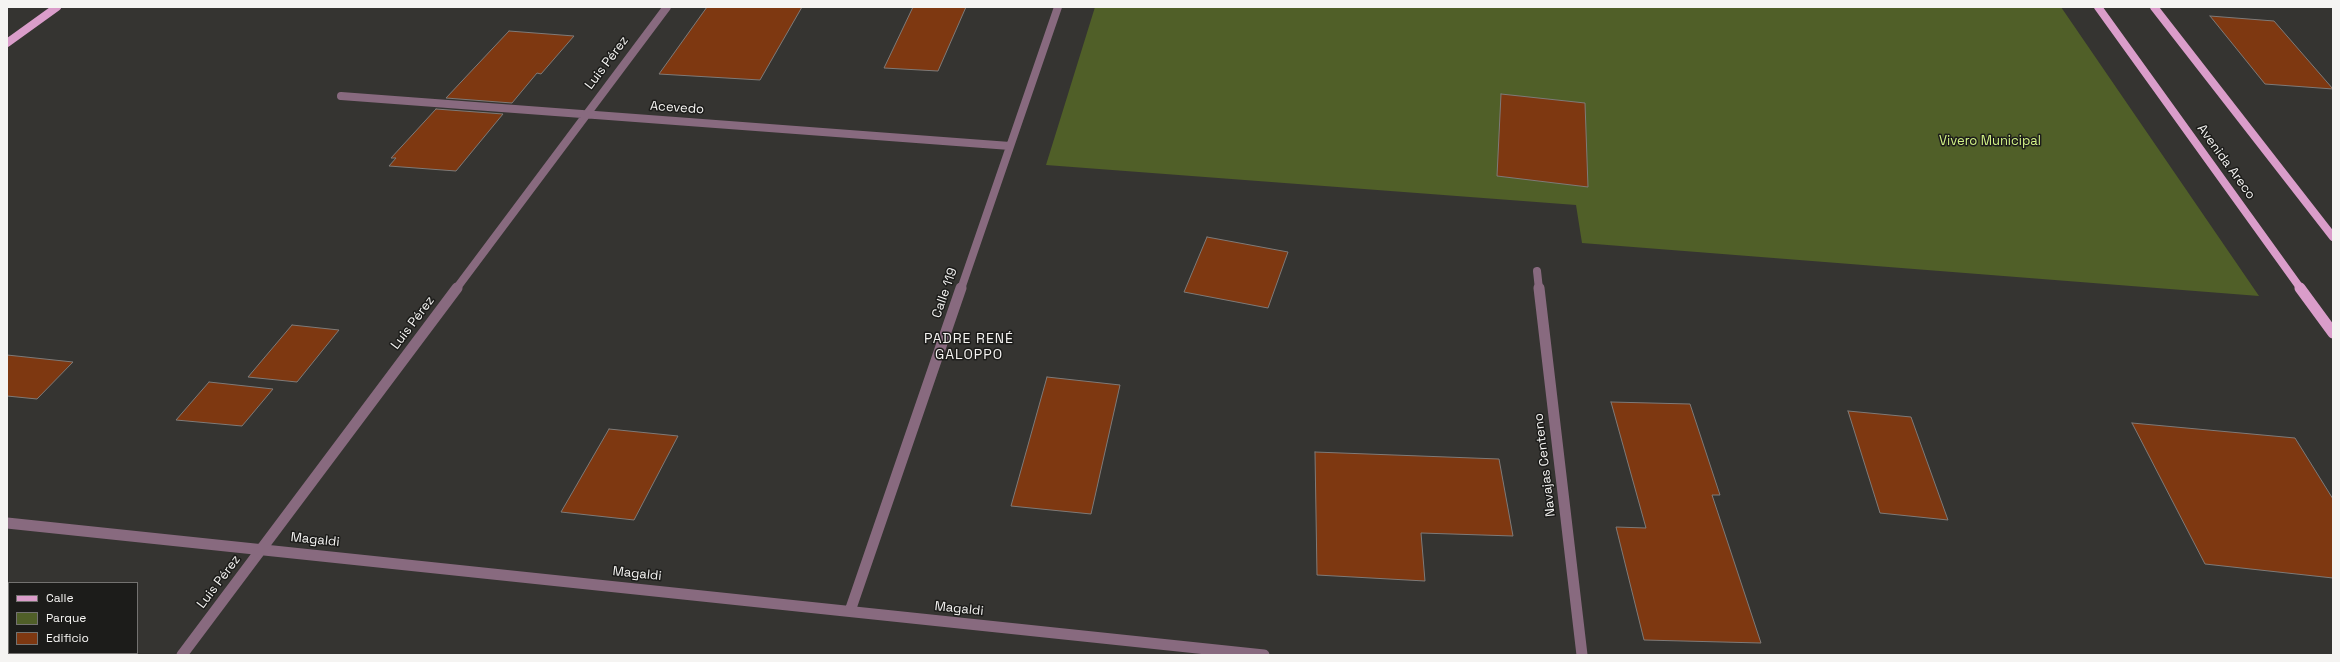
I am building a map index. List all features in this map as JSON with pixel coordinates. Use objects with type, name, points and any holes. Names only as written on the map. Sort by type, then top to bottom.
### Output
[{"type":"main road","points":[[7,43],[57,7]]},
{"type":"main road","name":"Avenida Areco","points":[[2098,7],[2333,333]]},
{"type":"main road","points":[[2154,7],[2333,237]]},
{"type":"street","name":"Luis Pérez","points":[[182,655],[667,7]]},
{"type":"street","name":"Calle 119","points":[[850,611],[1058,7]]},
{"type":"street","name":"Acevedo","points":[[341,96],[1010,146]]},
{"type":"street","name":"Navajas Centeno","points":[[1537,271],[1582,655]]},
{"type":"street","name":"Magaldi","points":[[7,524],[262,549],[1264,655]]},
{"type":"green space","name":"Vivero Municipal","points":[[1095,7],[2061,7],[2259,296],[1582,243],[1576,205],[1046,165]]},
{"type":"building","points":[[707,7],[802,7],[760,80],[659,74]]},
{"type":"building","points":[[913,7],[966,7],[938,71],[884,68]]},
{"type":"building","points":[[2210,16],[2274,21],[2333,89],[2265,84]]},
{"type":"building","points":[[509,31],[574,36],[541,74],[537,73],[512,103],[446,98]]},
{"type":"building","points":[[1501,94],[1585,103],[1588,187],[1497,176]]},
{"type":"building","points":[[436,109],[503,114],[456,171],[389,166],[396,158],[391,158]]},
{"type":"building","points":[[1207,237],[1288,252],[1268,308],[1184,292]]},
{"type":"building","points":[[292,325],[339,330],[297,382],[248,377]]},
{"type":"building","points":[[7,355],[73,362],[37,399],[7,396]]},
{"type":"building","points":[[1047,377],[1120,385],[1091,514],[1011,506]]},
{"type":"building","points":[[209,382],[273,389],[242,426],[176,420]]},
{"type":"building","points":[[1611,402],[1690,404],[1720,495],[1712,495],[1761,643],[1644,640],[1616,527],[1646,528]]},
{"type":"building","points":[[1848,411],[1911,417],[1948,520],[1880,513]]},
{"type":"building","points":[[2132,423],[2295,438],[2333,499],[2333,578],[2205,564]]},
{"type":"building","points":[[609,429],[678,436],[634,520],[561,512]]},
{"type":"building","points":[[1315,452],[1499,459],[1513,536],[1421,533],[1425,581],[1317,575]]},
{"type":"district","name":"PADRE RENÉ GALOPPO","points":[[969,348]]}]
